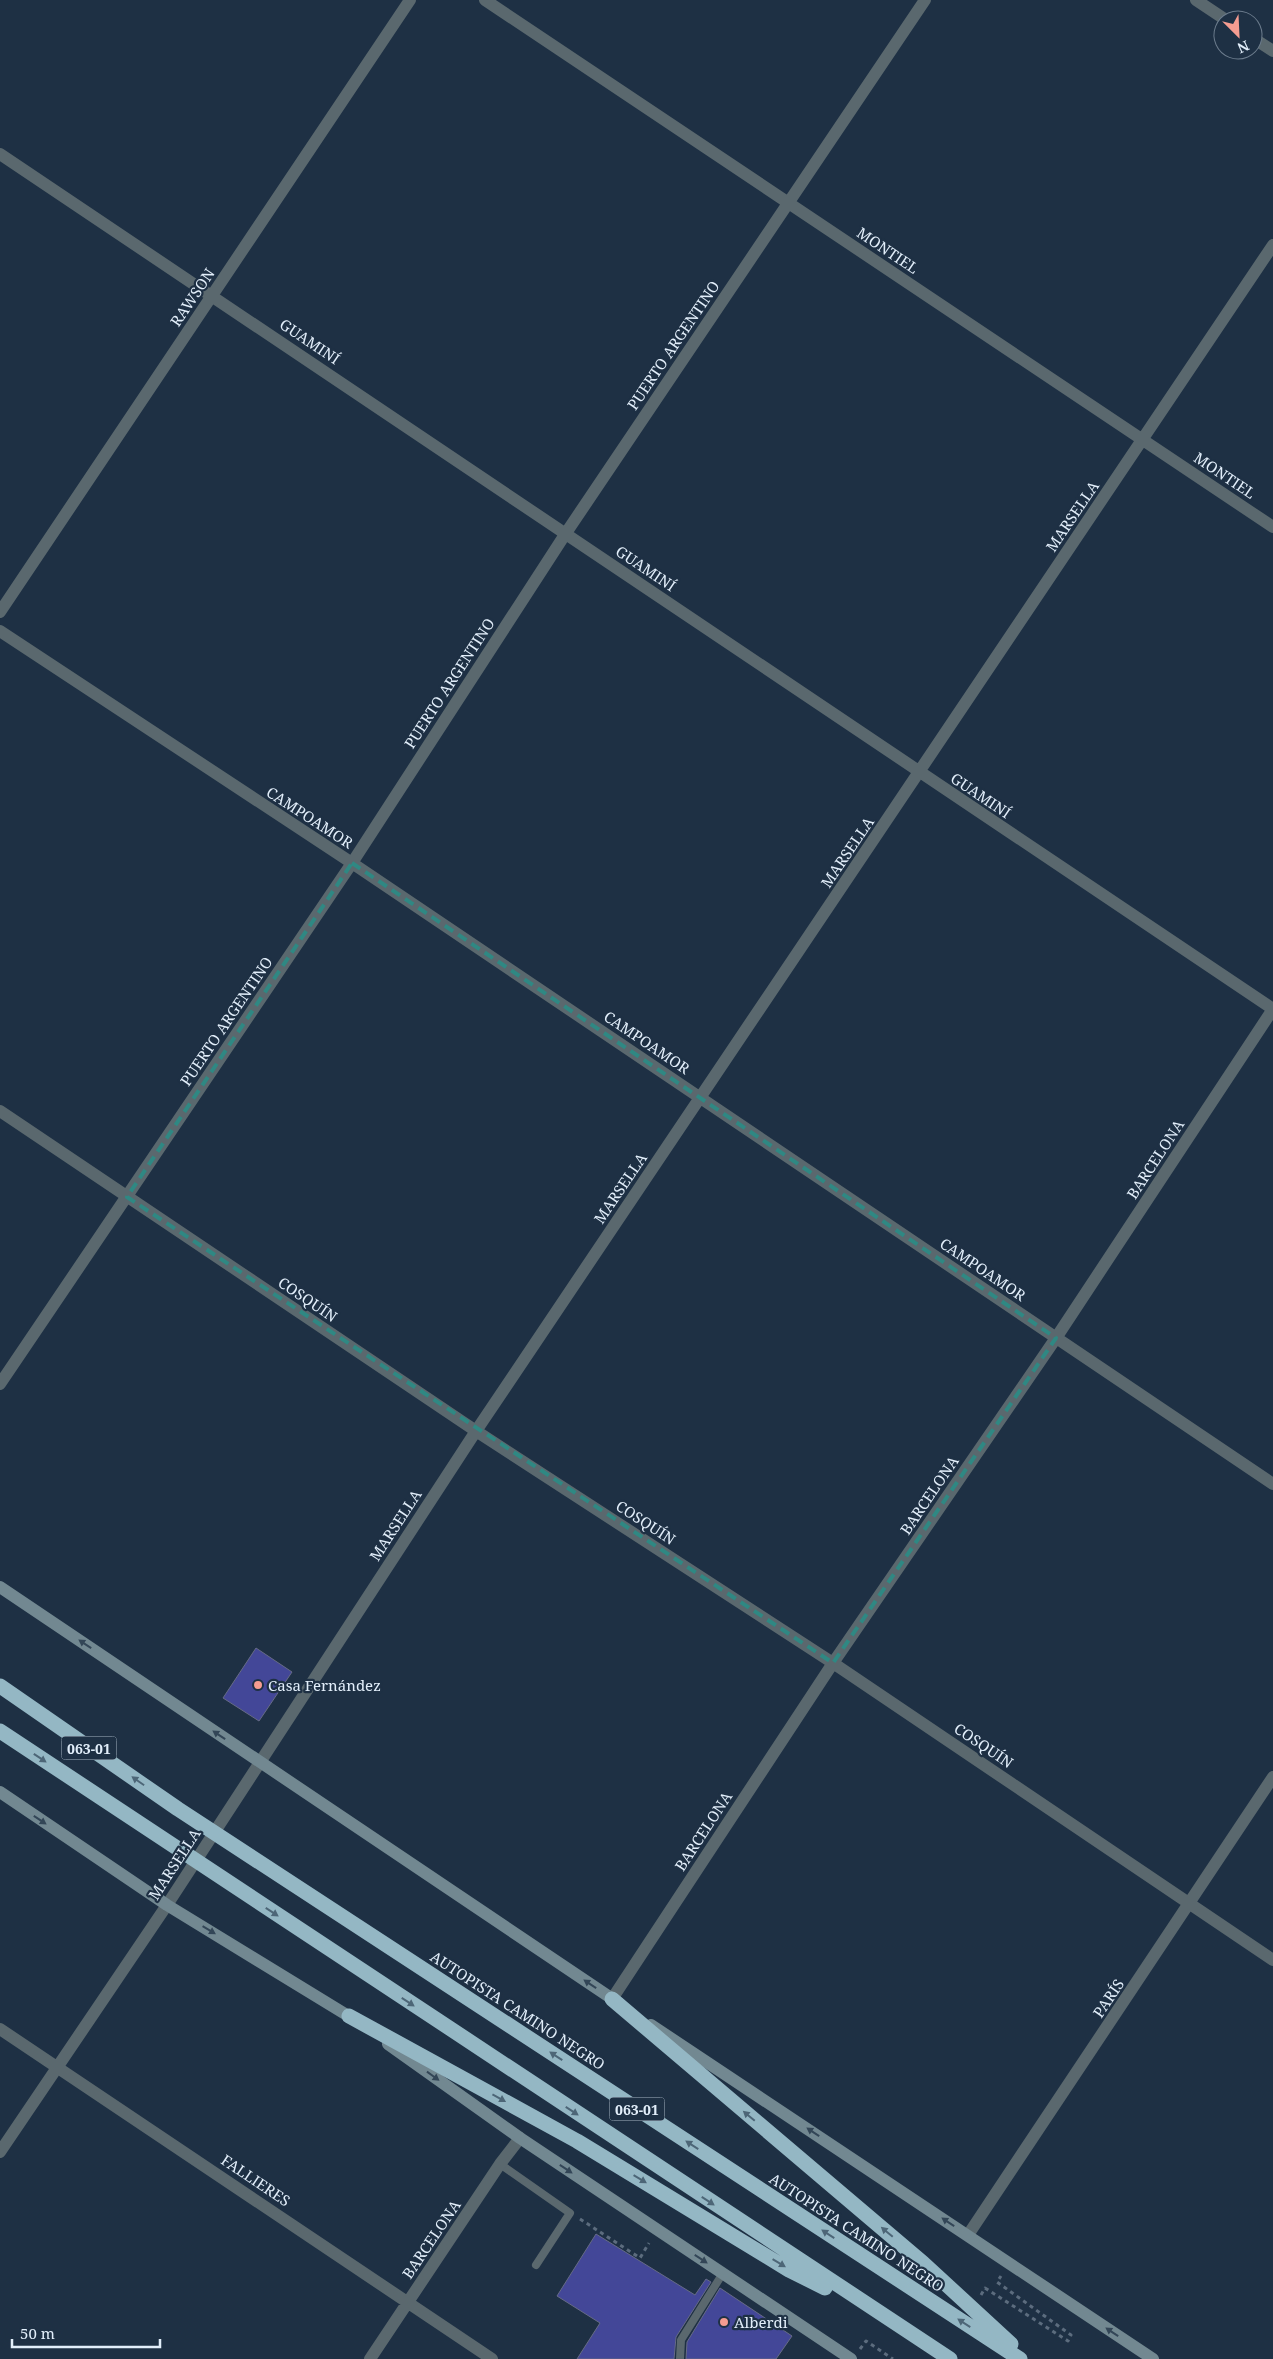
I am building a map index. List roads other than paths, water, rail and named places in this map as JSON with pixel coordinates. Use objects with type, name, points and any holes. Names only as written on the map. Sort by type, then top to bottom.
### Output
[{"type":"highway","name":"AUTOPISTA CAMINO NEGRO","points":[[0,1686],[178,1809],[1020,2359]]},
{"type":"highway","name":"063-01","points":[[0,1731],[231,1886],[950,2359]]},
{"type":"highway","points":[[612,1999],[923,2263],[1026,2359]]},
{"type":"highway","points":[[349,2016],[576,2140],[789,2270],[885,2318]]},
{"type":"street","name":"RAWSON","points":[[0,612],[410,0]]},
{"type":"street","name":"MONTIEL","points":[[485,0],[1273,527]]},
{"type":"street","name":"PUERTO ARGENTINO","points":[[0,1384],[352,863],[566,533],[925,0]]},
{"type":"street","points":[[1196,0],[1213,11]]},
{"type":"street","name":"GUAMINÍ","points":[[0,154],[213,295],[919,773],[1273,1009]]},
{"type":"street","name":"MARSELLA","points":[[0,2152],[167,1905],[476,1431],[1273,245]]},
{"type":"street","name":"CAMPOAMOR","points":[[0,631],[352,863],[1273,1484]]},
{"type":"street","name":"BARCELONA","points":[[612,1999],[833,1663],[1056,1338],[1273,1009]]},
{"type":"street","name":"COSQUÍN","points":[[0,1111],[476,1431],[833,1663],[1273,1960]]},
{"type":"street","points":[[0,1587],[259,1763],[1153,2359]]},
{"type":"street","name":"PARÍS","points":[[968,2235],[1273,1778]]},
{"type":"street","points":[[0,1792],[167,1905],[349,2016],[520,2138],[850,2359]]},
{"type":"street","name":"FALLIERES","points":[[0,2029],[492,2359]]},
{"type":"street","name":"BARCELONA","points":[[370,2359],[500,2164],[520,2138]]},
{"type":"lane","points":[[500,2164],[570,2213],[536,2265]]},
{"type":"lane","points":[[680,2359],[682,2340],[723,2273]]},
{"type":"place","name":"Casa Fernández","points":[[258,1685]]},
{"type":"place","name":"Alberdi","points":[[724,2322]]}]
